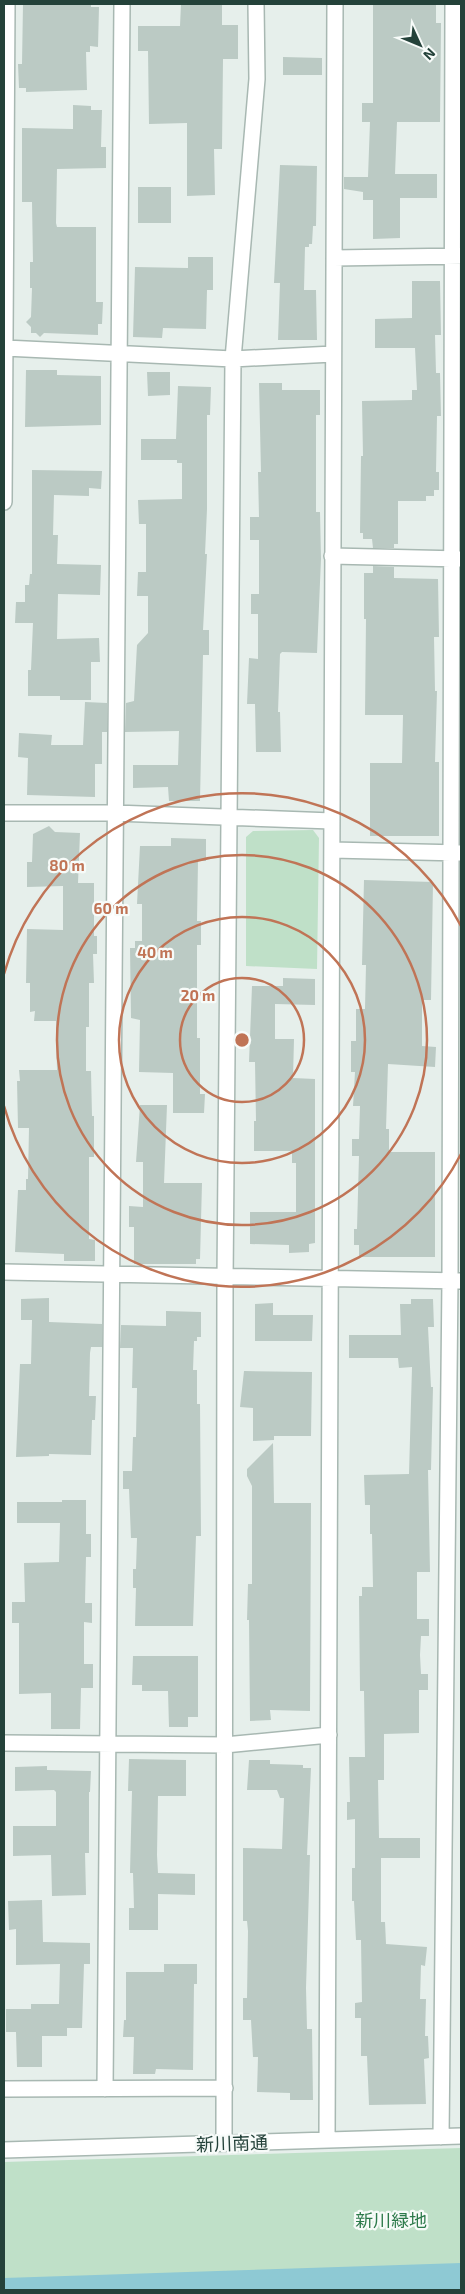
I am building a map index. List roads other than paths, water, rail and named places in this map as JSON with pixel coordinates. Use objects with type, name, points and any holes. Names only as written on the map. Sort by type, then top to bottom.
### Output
[{"type":"street","points":[[4,502],[8,4]]},
{"type":"street","points":[[105,2089],[122,4]]},
{"type":"street","points":[[224,2143],[225,1278],[232,359],[257,79],[256,4]]},
{"type":"street","points":[[327,2140],[335,4]]},
{"type":"street","points":[[441,2137],[456,1281],[457,256],[453,4]]},
{"type":"street","points":[[334,258],[457,256]]},
{"type":"street","points":[[5,338],[119,354],[232,359],[333,354]]},
{"type":"street","points":[[332,556],[456,559]]},
{"type":"street","points":[[4,813],[115,813],[332,821]]},
{"type":"street","points":[[332,850],[456,853]]},
{"type":"street","points":[[4,1272],[225,1278],[456,1281]]},
{"type":"street","points":[[4,1743],[225,1745],[329,1735]]},
{"type":"street","points":[[4,2089],[225,2088]]},
{"type":"street","name":"新川南通","points":[[4,2150],[461,2136]]},
{"type":"water","points":[[461,2263],[461,2290],[4,2290],[4,2278]]},
{"type":"park label","name":"新川緑地","points":[[391,2220]]}]
